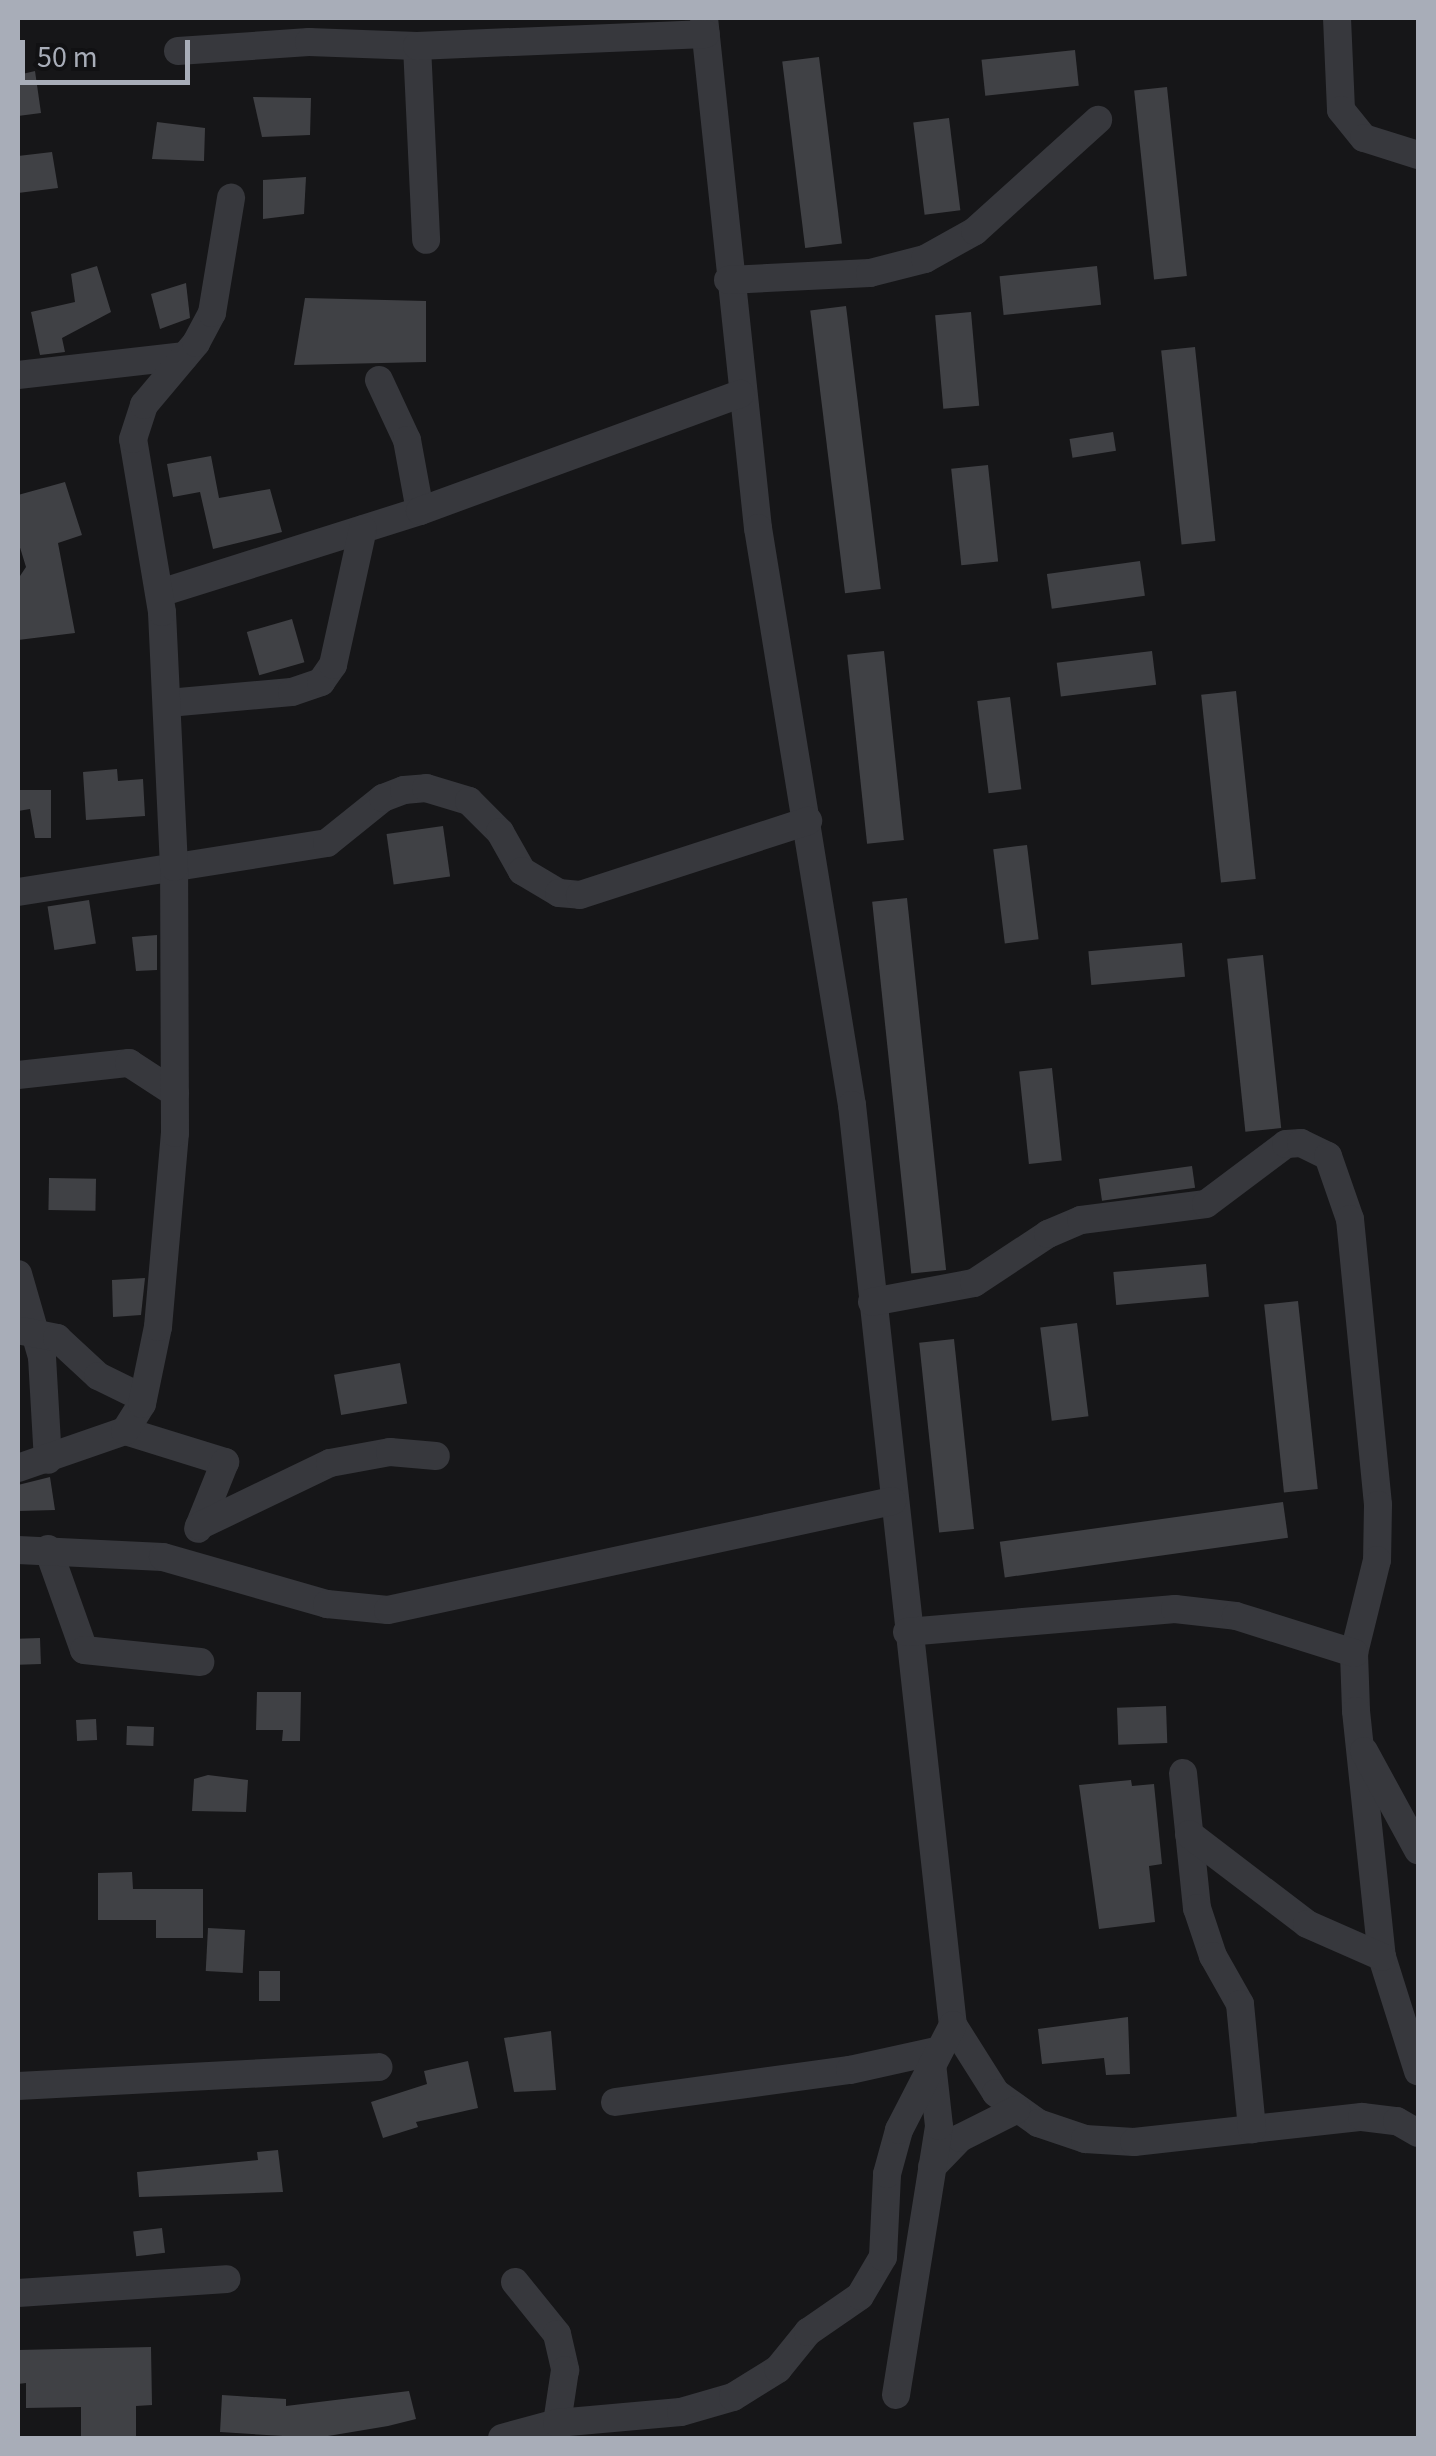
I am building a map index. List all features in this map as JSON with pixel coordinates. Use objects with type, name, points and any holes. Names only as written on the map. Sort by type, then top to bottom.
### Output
[{"type":"street","points":[[1337,18],[1341,110],[1364,138],[1418,155]]},
{"type":"street","points":[[178,52],[309,42],[418,46],[705,26],[740,394],[840,1010],[907,1632],[942,2046],[940,2105],[896,2394]]},
{"type":"street","points":[[418,46],[426,240]]},
{"type":"street","points":[[728,280],[870,273],[925,259],[976,231],[1098,120]]},
{"type":"street","points":[[126,1431],[143,1398],[163,1288],[175,1093],[174,866],[168,703],[160,593],[134,427],[212,312],[231,198]]},
{"type":"street","points":[[18,375],[185,356]]},
{"type":"street","points":[[379,380],[408,440],[420,511]]},
{"type":"street","points":[[160,593],[420,511],[740,394]]},
{"type":"street","points":[[168,703],[292,692],[321,682],[333,666],[364,529]]},
{"type":"street","points":[[18,892],[327,843],[383,798],[426,788],[459,796],[487,814],[522,871],[538,884],[580,895],[808,821]]},
{"type":"street","points":[[18,1075],[130,1062],[175,1093]]},
{"type":"street","points":[[872,1302],[974,1283],[1048,1234],[1081,1220],[1206,1204],[1286,1144],[1301,1143],[1328,1156],[1350,1219],[1378,1505],[1377,1560],[1354,1654],[1359,1740],[1382,1958],[1418,2071]]},
{"type":"street","points":[[18,1274],[48,1460]]},
{"type":"street","points":[[27,1332],[67,1343],[98,1376],[143,1398]]},
{"type":"street","points":[[18,1468],[126,1431],[226,1462],[183,1560]]},
{"type":"street","points":[[200,1526],[330,1463],[380,1453],[436,1456]]},
{"type":"street","points":[[18,1550],[183,1560],[326,1604],[388,1610],[892,1501]]},
{"type":"street","points":[[48,1549],[84,1650],[200,1662]]},
{"type":"street","points":[[907,1632],[1175,1609],[1296,1631],[1354,1654]]},
{"type":"street","points":[[1359,1740],[1418,1850]]},
{"type":"street","points":[[1183,1773],[1202,1932],[1240,2004],[1252,2129]]},
{"type":"street","points":[[1190,1834],[1306,1924],[1382,1958]]},
{"type":"street","points":[[615,2102],[850,2070],[942,2046]]},
{"type":"street","points":[[942,2046],[978,2072],[1016,2110],[1061,2133],[1110,2142],[1380,2117],[1418,2133]]},
{"type":"street","points":[[502,2438],[558,2423],[681,2412],[733,2397],[778,2369],[808,2332],[860,2296],[882,2257],[892,2152],[942,2046]]},
{"type":"street","points":[[18,2086],[379,2067]]},
{"type":"street","points":[[931,2168],[968,2132],[1016,2110]]},
{"type":"street","points":[[18,2293],[227,2279]]},
{"type":"street","points":[[515,2282],[558,2334],[565,2388],[558,2423]]},
{"type":"building","points":[[1075,50],[1079,86],[985,96],[982,60]]},
{"type":"building","points":[[819,57],[842,244],[805,248],[782,62]]},
{"type":"building","points":[[35,71],[41,113],[18,116],[18,75]]},
{"type":"building","points":[[1167,87],[1187,276],[1154,279],[1134,90]]},
{"type":"building","points":[[253,97],[311,98],[310,135],[262,137]]},
{"type":"building","points":[[949,118],[960,210],[925,215],[913,122]]},
{"type":"building","points":[[157,122],[205,128],[204,161],[152,159]]},
{"type":"building","points":[[52,152],[58,188],[18,193],[18,156]]},
{"type":"building","points":[[306,177],[304,214],[263,219],[263,180]]},
{"type":"building","points":[[97,266],[111,312],[62,338],[65,352],[40,355],[31,312],[75,302],[71,274]]},
{"type":"building","points":[[1097,266],[1101,305],[1004,315],[1000,276]]},
{"type":"building","points":[[186,283],[190,318],[160,329],[151,294]]},
{"type":"building","points":[[305,298],[426,301],[426,362],[294,365]]},
{"type":"building","points":[[846,306],[881,589],[845,593],[810,310]]},
{"type":"building","points":[[971,312],[979,406],[943,409],[935,315]]},
{"type":"building","points":[[1195,347],[1215,541],[1182,544],[1161,351]]},
{"type":"building","points":[[1113,432],[1116,451],[1073,458],[1070,439]]},
{"type":"building","points":[[211,456],[219,498],[270,489],[282,532],[213,549],[200,492],[173,497],[167,464]]},
{"type":"building","points":[[988,465],[998,561],[961,565],[951,469]]},
{"type":"building","points":[[65,482],[82,535],[58,543],[75,633],[18,640],[18,579],[26,567],[18,541],[18,495]]},
{"type":"building","points":[[1140,561],[1145,596],[1052,609],[1047,574]]},
{"type":"building","points":[[292,619],[304,662],[259,675],[247,632]]},
{"type":"building","points":[[884,651],[904,840],[867,844],[847,655]]},
{"type":"building","points":[[1152,651],[1156,685],[1061,696],[1057,663]]},
{"type":"building","points":[[1236,691],[1256,879],[1221,883],[1201,695]]},
{"type":"building","points":[[1010,697],[1021,789],[989,793],[977,701]]},
{"type":"building","points":[[117,769],[118,781],[143,779],[145,816],[86,820],[83,772]]},
{"type":"building","points":[[18,790],[51,790],[51,838],[35,838],[30,809],[18,811]]},
{"type":"building","points":[[443,826],[450,877],[394,884],[387,834]]},
{"type":"building","points":[[1027,845],[1039,939],[1005,943],[993,849]]},
{"type":"building","points":[[907,898],[946,1270],[911,1274],[872,902]]},
{"type":"building","points":[[89,900],[96,943],[54,950],[48,907]]},
{"type":"building","points":[[157,935],[157,970],[136,971],[132,937]]},
{"type":"building","points":[[1182,943],[1185,977],[1091,985],[1088,951]]},
{"type":"building","points":[[1263,955],[1281,1128],[1245,1132],[1227,959]]},
{"type":"building","points":[[1052,1068],[1062,1160],[1029,1164],[1019,1071]]},
{"type":"building","points":[[1192,1166],[1195,1188],[1102,1201],[1099,1179]]},
{"type":"building","points":[[49,1178],[96,1179],[95,1211],[48,1210]]},
{"type":"building","points":[[1206,1264],[1209,1297],[1116,1305],[1113,1272]]},
{"type":"building","points":[[145,1278],[141,1315],[113,1317],[112,1280]]},
{"type":"building","points":[[1298,1301],[1318,1489],[1284,1493],[1264,1305]]},
{"type":"building","points":[[1077,1323],[1088,1416],[1052,1421],[1040,1328]]},
{"type":"building","points":[[954,1339],[974,1529],[939,1533],[919,1343]]},
{"type":"building","points":[[400,1363],[407,1403],[341,1415],[334,1375]]},
{"type":"building","points":[[50,1477],[55,1510],[18,1511],[18,1485]]},
{"type":"building","points":[[1283,1502],[1288,1538],[1005,1577],[1000,1542]]},
{"type":"building","points":[[40,1638],[41,1664],[19,1665],[18,1639]]},
{"type":"building","points":[[257,1692],[301,1692],[300,1741],[282,1741],[283,1730],[256,1730]]},
{"type":"building","points":[[1166,1706],[1167,1743],[1118,1745],[1117,1708]]},
{"type":"building","points":[[96,1719],[97,1740],[77,1741],[76,1720]]},
{"type":"building","points":[[127,1726],[154,1727],[153,1746],[126,1745]]},
{"type":"building","points":[[208,1775],[248,1780],[246,1812],[192,1811],[194,1779]]},
{"type":"building","points":[[1131,1780],[1132,1786],[1154,1784],[1162,1864],[1149,1866],[1155,1922],[1099,1929],[1079,1785]]},
{"type":"building","points":[[132,1872],[133,1889],[203,1889],[203,1938],[156,1938],[156,1920],[98,1920],[98,1873]]},
{"type":"building","points":[[208,1928],[245,1930],[243,1973],[206,1971]]},
{"type":"building","points":[[259,1971],[280,1971],[280,2001],[259,2001]]},
{"type":"building","points":[[1128,2017],[1130,2074],[1106,2075],[1104,2058],[1042,2064],[1038,2029]]},
{"type":"building","points":[[551,2031],[556,2090],[514,2092],[504,2038]]},
{"type":"building","points":[[468,2061],[478,2108],[416,2122],[418,2127],[383,2138],[371,2102],[427,2084],[424,2071]]},
{"type":"building","points":[[278,2150],[283,2192],[139,2197],[137,2172],[258,2160],[257,2152]]},
{"type":"building","points":[[162,2228],[165,2253],[136,2256],[133,2232]]},
{"type":"building","points":[[151,2347],[152,2405],[136,2406],[136,2438],[81,2438],[81,2407],[26,2408],[26,2383],[18,2384],[18,2350]]},
{"type":"building","points":[[409,2391],[416,2419],[388,2426],[316,2438],[220,2432],[222,2395],[286,2399],[286,2406]]}]
